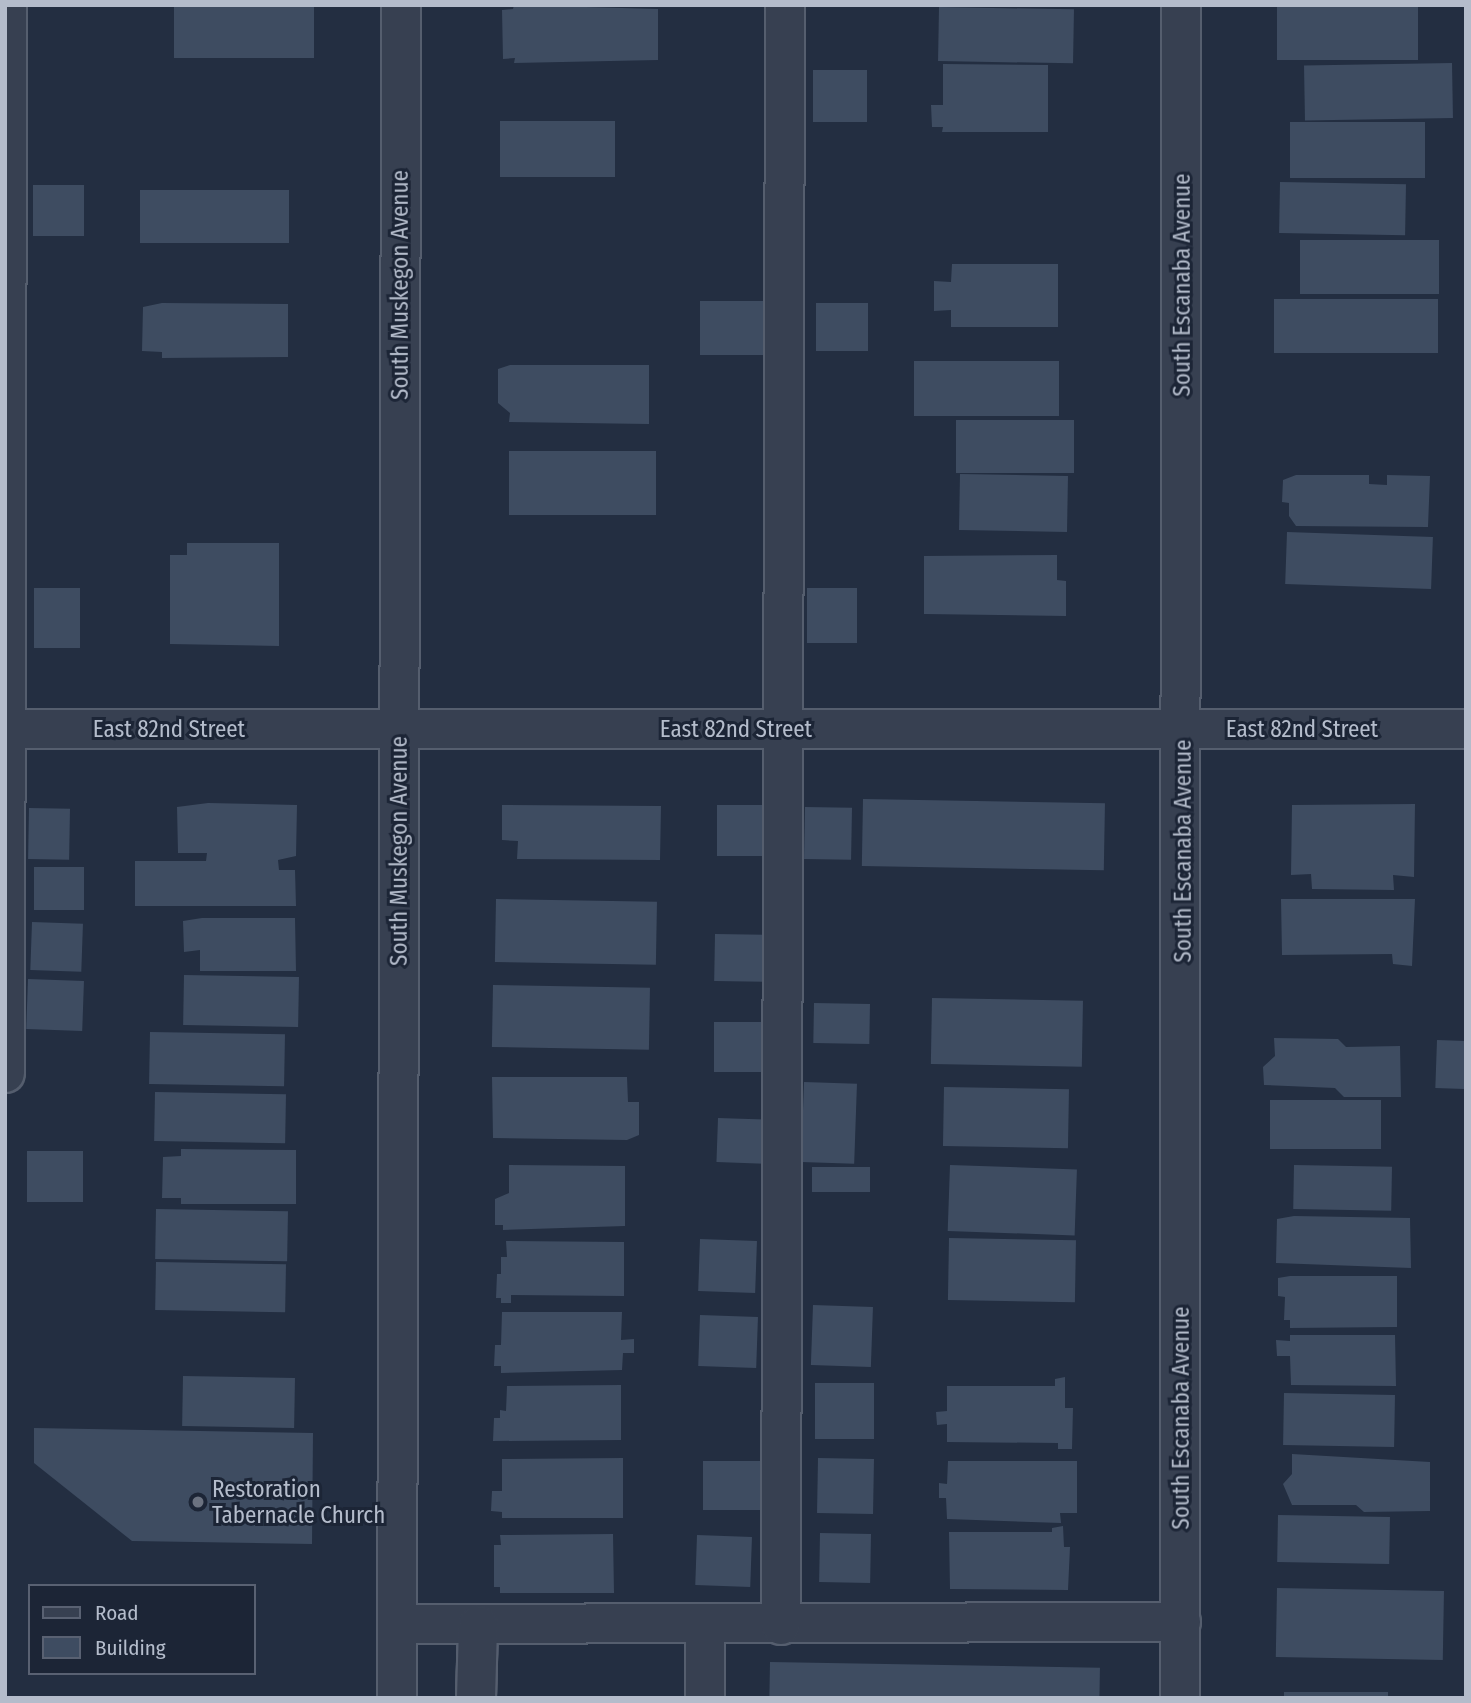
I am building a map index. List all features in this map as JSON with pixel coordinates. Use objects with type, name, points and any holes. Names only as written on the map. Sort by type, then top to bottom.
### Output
[{"type":"street","points":[[5,1073],[7,5]]},
{"type":"street","name":"South Muskegon Avenue","points":[[397,1698],[401,5]]},
{"type":"street","points":[[781,1625],[786,729],[785,5]]},
{"type":"street","name":"South Escanaba Avenue","points":[[1181,5],[1181,1698]]},
{"type":"street","name":"East 82nd Street","points":[[7,729],[1466,729]]},
{"type":"street","points":[[397,1624],[1181,1622]]},
{"type":"street","points":[[476,1698],[478,1625]]},
{"type":"street","points":[[705,1625],[705,1698]]},
{"type":"building","points":[[514,5],[658,9],[658,60],[514,63],[515,58],[503,59],[502,10],[513,9]]},
{"type":"building","points":[[1277,5],[1418,5],[1418,60],[1277,60]]},
{"type":"building","points":[[174,6],[314,6],[314,58],[174,58]]},
{"type":"building","points":[[939,7],[1074,9],[1073,63],[938,61]]},
{"type":"building","points":[[1452,63],[1453,118],[1305,121],[1304,66]]},
{"type":"building","points":[[943,64],[1048,65],[1048,132],[942,132],[943,127],[932,127],[931,105],[943,105]]},
{"type":"building","points":[[813,70],[867,70],[867,122],[813,122]]},
{"type":"building","points":[[500,121],[615,121],[615,177],[500,177]]},
{"type":"building","points":[[1290,122],[1425,122],[1425,178],[1290,178]]},
{"type":"building","points":[[1280,182],[1406,184],[1405,235],[1279,233]]},
{"type":"building","points":[[33,185],[84,185],[84,236],[33,236]]},
{"type":"building","points":[[140,190],[289,190],[289,243],[140,243]]},
{"type":"building","points":[[1300,240],[1439,240],[1439,294],[1300,294]]},
{"type":"building","points":[[952,264],[1058,264],[1058,327],[951,327],[951,310],[934,311],[934,281],[951,282]]},
{"type":"building","points":[[1274,299],[1438,299],[1438,353],[1274,353]]},
{"type":"building","points":[[700,301],[766,301],[766,355],[700,355]]},
{"type":"building","points":[[162,303],[288,304],[288,357],[162,358],[162,352],[142,351],[143,307]]},
{"type":"building","points":[[816,303],[868,303],[868,351],[816,351]]},
{"type":"building","points":[[914,361],[1059,361],[1059,416],[914,416]]},
{"type":"building","points":[[510,365],[649,365],[649,424],[509,422],[510,413],[498,403],[498,369]]},
{"type":"building","points":[[956,420],[1074,420],[1074,473],[956,473]]},
{"type":"building","points":[[509,451],[656,451],[656,515],[509,515]]},
{"type":"building","points":[[960,474],[1068,476],[1067,532],[959,530]]},
{"type":"building","points":[[1296,475],[1369,475],[1369,484],[1387,485],[1387,475],[1430,476],[1428,527],[1296,526],[1289,516],[1289,503],[1282,502],[1283,480]]},
{"type":"building","points":[[1287,532],[1433,537],[1431,589],[1285,584]]},
{"type":"building","points":[[187,543],[279,543],[279,646],[170,644],[170,555],[187,555]]},
{"type":"building","points":[[1057,555],[1057,580],[1066,581],[1066,616],[924,614],[924,556]]},
{"type":"building","points":[[34,588],[80,588],[80,648],[34,648]]},
{"type":"building","points":[[807,588],[857,588],[857,643],[807,643]]},
{"type":"building","points":[[863,799],[1105,803],[1104,870],[862,866]]},
{"type":"building","points":[[208,803],[297,805],[296,856],[278,860],[279,870],[295,870],[296,906],[135,906],[135,861],[206,861],[207,853],[178,853],[177,807]]},
{"type":"building","points":[[1415,804],[1414,877],[1393,875],[1394,890],[1312,889],[1311,874],[1291,875],[1292,805]]},
{"type":"building","points":[[502,805],[661,806],[660,860],[517,859],[518,841],[502,840]]},
{"type":"building","points":[[717,805],[766,805],[766,856],[717,856]]},
{"type":"building","points":[[805,807],[852,808],[851,860],[804,859]]},
{"type":"building","points":[[29,808],[70,809],[69,860],[28,859]]},
{"type":"building","points":[[34,867],[84,867],[84,910],[34,910]]},
{"type":"building","points":[[496,899],[657,902],[656,965],[495,962]]},
{"type":"building","points":[[1281,899],[1415,899],[1412,966],[1393,964],[1392,954],[1282,955]]},
{"type":"building","points":[[202,918],[295,918],[296,971],[200,971],[200,950],[184,952],[183,921]]},
{"type":"building","points":[[32,922],[83,924],[81,972],[30,970]]},
{"type":"building","points":[[715,934],[766,935],[765,982],[714,981]]},
{"type":"building","points":[[184,975],[299,977],[298,1027],[183,1025]]},
{"type":"building","points":[[28,979],[84,981],[82,1031],[26,1029]]},
{"type":"building","points":[[493,985],[650,988],[649,1050],[492,1047]]},
{"type":"building","points":[[932,998],[1083,1001],[1082,1067],[931,1064]]},
{"type":"building","points":[[814,1003],[870,1004],[869,1044],[813,1043]]},
{"type":"building","points":[[714,1022],[767,1022],[767,1072],[714,1072]]},
{"type":"building","points":[[150,1032],[285,1034],[284,1086],[149,1084]]},
{"type":"building","points":[[1274,1038],[1338,1039],[1346,1047],[1400,1046],[1401,1097],[1344,1097],[1335,1088],[1264,1085],[1263,1067],[1275,1056]]},
{"type":"building","points":[[1437,1040],[1466,1041],[1464,1089],[1435,1088]]},
{"type":"building","points":[[492,1077],[627,1077],[628,1102],[639,1102],[639,1135],[627,1140],[493,1138]]},
{"type":"building","points":[[804,1082],[857,1084],[854,1164],[801,1162]]},
{"type":"building","points":[[944,1087],[1069,1089],[1068,1148],[943,1146]]},
{"type":"building","points":[[155,1092],[286,1094],[285,1143],[154,1141]]},
{"type":"building","points":[[1270,1100],[1381,1100],[1381,1149],[1270,1149]]},
{"type":"building","points":[[718,1118],[766,1120],[764,1164],[716,1162]]},
{"type":"building","points":[[181,1149],[296,1150],[296,1204],[181,1204],[181,1198],[162,1198],[163,1157],[181,1156]]},
{"type":"building","points":[[27,1151],[83,1151],[83,1202],[27,1202]]},
{"type":"building","points":[[509,1165],[625,1166],[625,1226],[503,1230],[503,1225],[495,1225],[495,1199],[509,1193]]},
{"type":"building","points":[[950,1165],[1077,1169],[1075,1235],[948,1231]]},
{"type":"building","points":[[1294,1165],[1392,1167],[1391,1211],[1293,1209]]},
{"type":"building","points":[[812,1167],[870,1167],[870,1192],[812,1192]]},
{"type":"building","points":[[156,1209],[288,1211],[287,1261],[155,1259]]},
{"type":"building","points":[[1294,1216],[1410,1218],[1411,1268],[1276,1263],[1277,1219]]},
{"type":"building","points":[[949,1238],[1076,1240],[1075,1302],[948,1300]]},
{"type":"building","points":[[700,1239],[757,1241],[755,1293],[698,1291]]},
{"type":"building","points":[[506,1241],[624,1242],[624,1296],[511,1295],[511,1303],[501,1303],[501,1298],[496,1298],[497,1274],[501,1274],[501,1257],[507,1257]]},
{"type":"building","points":[[156,1262],[286,1264],[285,1312],[155,1310]]},
{"type":"building","points":[[1397,1276],[1397,1327],[1290,1328],[1290,1320],[1284,1320],[1285,1297],[1278,1296],[1278,1278]]},
{"type":"building","points":[[813,1305],[873,1307],[871,1367],[811,1365]]},
{"type":"building","points":[[502,1312],[622,1312],[621,1340],[634,1339],[634,1353],[623,1353],[622,1370],[501,1373],[501,1366],[494,1366],[495,1345],[501,1345]]},
{"type":"building","points":[[700,1315],[758,1317],[756,1368],[698,1366]]},
{"type":"building","points":[[1290,1335],[1395,1335],[1396,1386],[1291,1385],[1290,1356],[1277,1356],[1276,1340],[1290,1341]]},
{"type":"building","points":[[183,1376],[295,1378],[294,1428],[182,1426]]},
{"type":"building","points":[[1065,1377],[1065,1408],[1073,1408],[1072,1449],[1058,1449],[1058,1443],[947,1442],[947,1424],[937,1425],[936,1412],[947,1411],[947,1386],[1055,1386],[1055,1379]]},
{"type":"building","points":[[815,1383],[874,1383],[874,1439],[815,1439]]},
{"type":"building","points":[[621,1385],[621,1440],[493,1441],[494,1418],[500,1418],[500,1410],[506,1411],[507,1386]]},
{"type":"building","points":[[1284,1393],[1395,1395],[1394,1447],[1283,1445]]},
{"type":"building","name":"Restoration Tabernacle Church","points":[[34,1428],[313,1433],[312,1544],[132,1541],[34,1463]]},
{"type":"building","points":[[1292,1454],[1430,1462],[1430,1511],[1364,1512],[1356,1505],[1292,1505],[1283,1484],[1292,1474]]},
{"type":"building","points":[[623,1458],[623,1518],[502,1518],[502,1512],[491,1511],[492,1491],[502,1491],[502,1459]]},
{"type":"building","points":[[818,1458],[874,1459],[873,1514],[817,1513]]},
{"type":"building","points":[[703,1461],[763,1461],[763,1510],[703,1510]]},
{"type":"building","points":[[948,1461],[1077,1461],[1077,1513],[1060,1513],[1061,1523],[947,1519],[946,1498],[939,1498],[939,1483],[947,1484]]},
{"type":"building","points":[[1278,1515],[1390,1517],[1389,1564],[1277,1562]]},
{"type":"building","points":[[1063,1526],[1064,1547],[1070,1547],[1068,1590],[950,1589],[949,1532],[1052,1532],[1052,1528]]},
{"type":"building","points":[[820,1533],[871,1534],[870,1583],[819,1582]]},
{"type":"building","points":[[613,1534],[614,1593],[500,1593],[500,1587],[494,1587],[494,1545],[501,1545],[500,1535]]},
{"type":"building","points":[[697,1535],[752,1537],[750,1587],[695,1585]]},
{"type":"building","points":[[1277,1588],[1444,1591],[1443,1660],[1276,1657]]},
{"type":"building","points":[[770,1662],[1100,1668],[1099,1698],[769,1698]]},
{"type":"building","points":[[1284,1692],[1388,1692],[1388,1698],[1284,1698]]},
{"type":"place","name":"Restoration Tabernacle Church","points":[[198,1502]]}]
